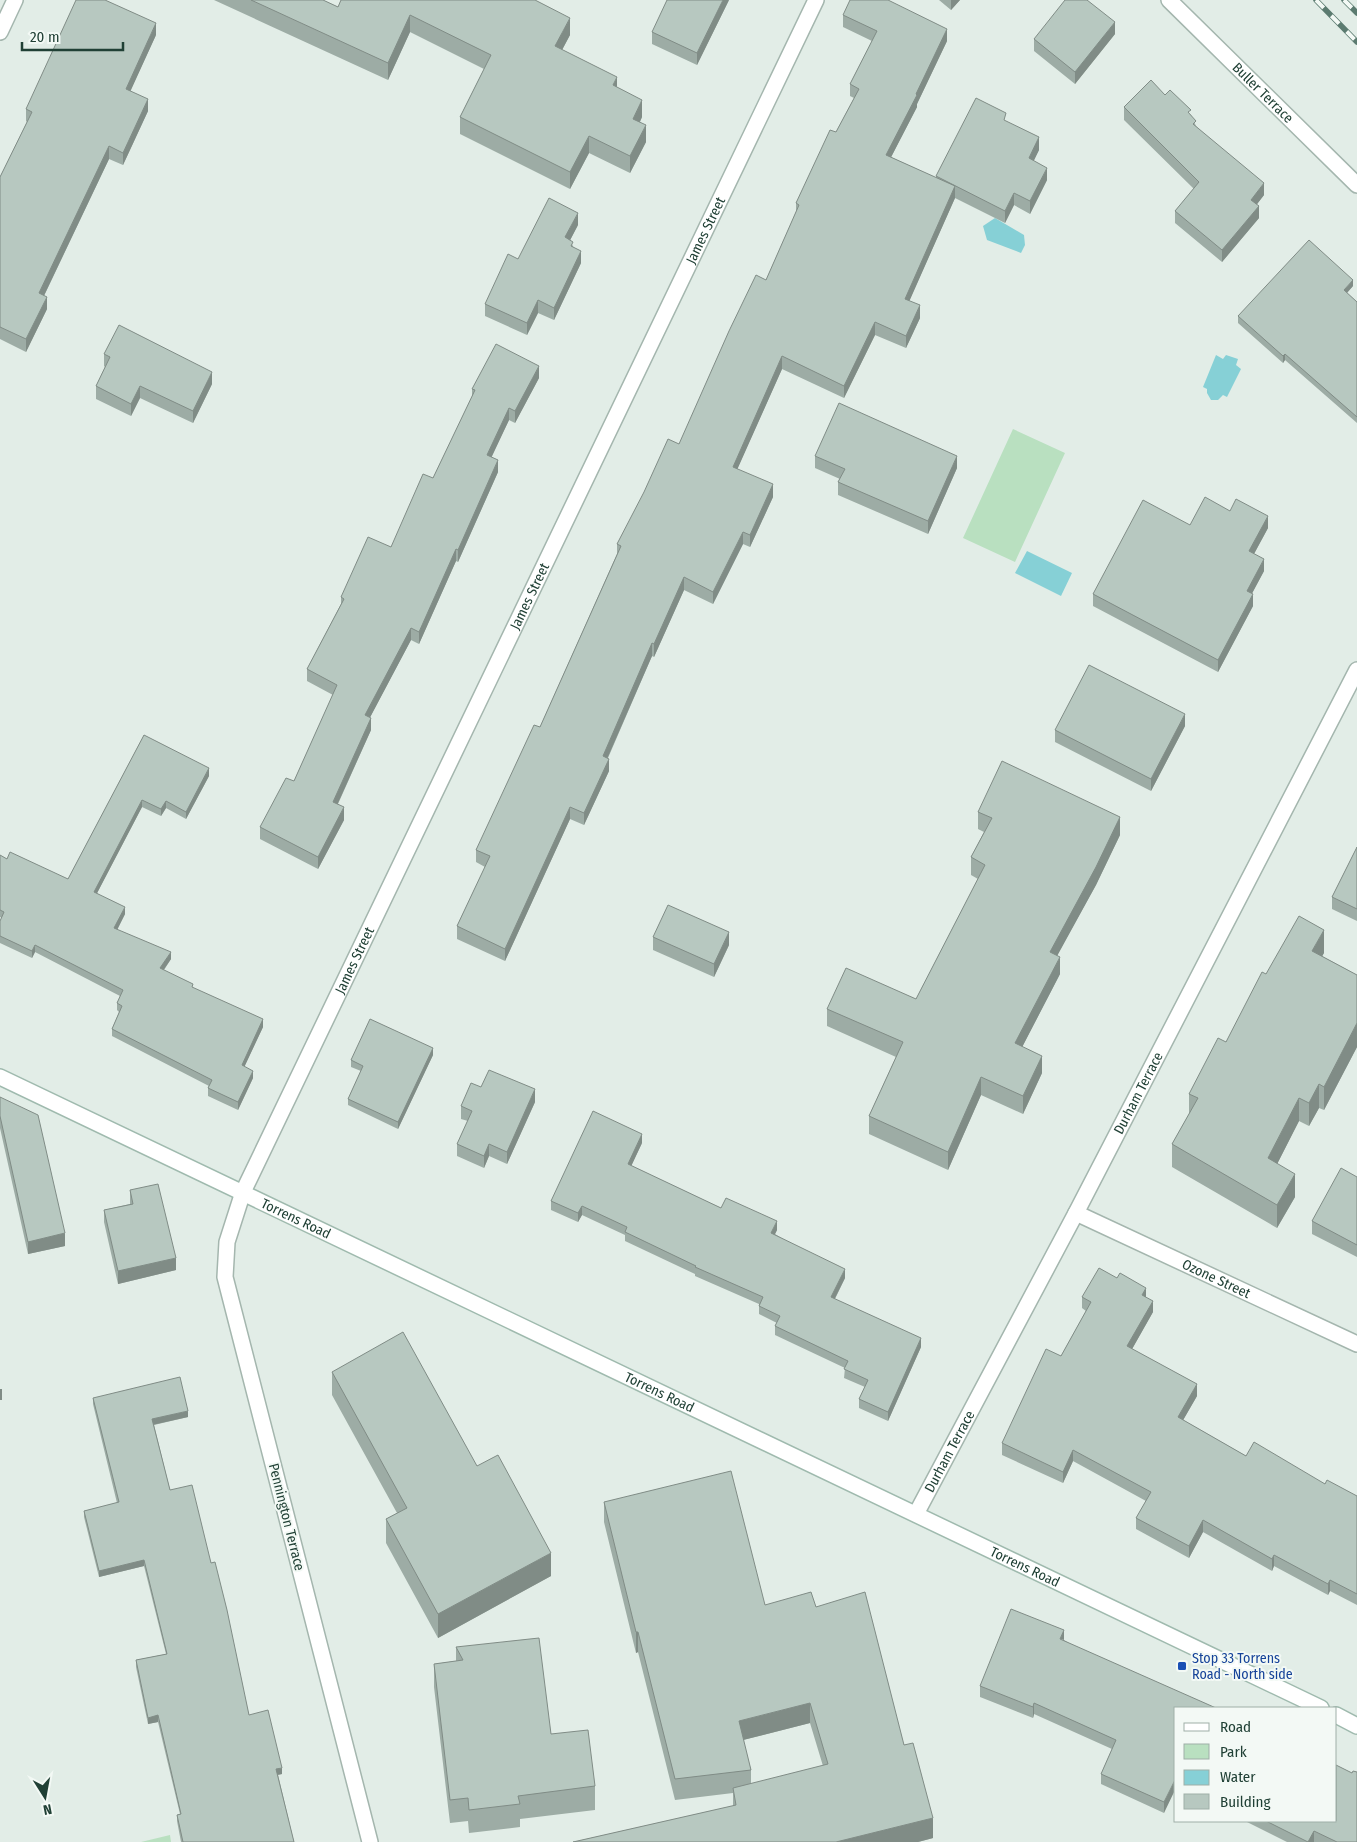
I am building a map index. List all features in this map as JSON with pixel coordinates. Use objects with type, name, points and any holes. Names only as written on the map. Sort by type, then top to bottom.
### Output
[{"type":"street","points":[[0,32],[15,0]]},
{"type":"street","name":"James Street","points":[[243,1192],[816,0]]},
{"type":"street","name":"Buller Terrace","points":[[1169,0],[1357,185]]},
{"type":"street","name":"Durham Terrace","points":[[916,1514],[1076,1213],[1357,670]]},
{"type":"street","name":"Torrens Road","points":[[0,1077],[1319,1707]]},
{"type":"street","name":"Pennington Terrace","points":[[243,1192],[227,1242],[225,1277],[370,1842]]},
{"type":"street","name":"Ozone Street","points":[[1076,1213],[1357,1344]]},
{"type":"street","points":[[1337,1716],[1357,1726]]},
{"type":"green space","points":[[1013,429],[1065,453],[1015,562],[963,538]]},
{"type":"green space","points":[[170,1835],[171,1842],[141,1842]]},
{"type":"water","points":[[995,218],[1024,235],[1025,245],[1021,253],[987,240],[983,226]]},
{"type":"water","points":[[1216,355],[1223,359],[1226,355],[1238,359],[1236,365],[1241,369],[1227,397],[1223,395],[1218,400],[1211,400],[1207,389],[1203,387]]},
{"type":"water","points":[[1027,551],[1072,573],[1061,596],[1015,573]]},
{"type":"building","points":[[76,0],[105,0],[156,23],[126,89],[148,99],[123,153],[109,146],[39,293],[47,297],[26,339],[0,327],[0,177],[32,112],[26,109]]},
{"type":"building","points":[[251,0],[323,0],[338,7],[341,0],[535,0],[570,18],[555,46],[617,77],[613,85],[642,100],[633,119],[646,125],[630,156],[589,136],[570,172],[460,117],[491,55],[410,15],[388,63]]},
{"type":"building","points":[[667,0],[723,0],[697,53],[652,32]]},
{"type":"building","points":[[850,0],[888,0],[947,29],[917,95],[886,155],[955,186],[905,299],[920,305],[906,336],[875,322],[844,386],[782,356],[733,467],[773,484],[750,535],[743,532],[713,592],[684,577],[654,644],[652,643],[603,756],[609,759],[584,813],[570,807],[505,949],[457,926],[490,856],[476,850],[534,725],[540,727],[621,546],[617,544],[644,492],[668,439],[679,444],[756,275],[766,280],[799,205],[796,203],[830,130],[836,132],[859,89],[850,84],[877,31],[843,15]]},
{"type":"building","points":[[1065,0],[1087,0],[1115,22],[1075,72],[1034,39]]},
{"type":"building","points":[[1151,80],[1165,95],[1170,90],[1191,110],[1188,112],[1196,121],[1193,124],[1264,183],[1251,200],[1259,206],[1222,250],[1175,211],[1199,182],[1124,107]]},
{"type":"building","points":[[976,98],[1006,113],[1004,120],[1039,137],[1029,158],[1047,168],[1030,201],[1014,193],[1005,211],[936,176]]},
{"type":"building","points":[[549,198],[578,213],[565,237],[573,242],[571,246],[581,251],[554,308],[538,300],[527,323],[485,304],[508,254],[518,259]]},
{"type":"building","points":[[1309,240],[1353,280],[1344,290],[1357,302],[1357,417],[1238,316]]},
{"type":"building","points":[[119,325],[212,372],[193,411],[140,386],[131,404],[96,386],[110,357],[104,354]]},
{"type":"building","points":[[496,344],[539,366],[515,411],[509,408],[487,455],[498,460],[419,632],[411,628],[365,715],[371,718],[333,802],[344,807],[318,857],[260,827],[286,778],[294,781],[337,685],[307,669],[344,599],[341,597],[368,537],[391,547],[423,474],[433,478],[475,390],[472,389]]},
{"type":"building","points":[[839,403],[957,456],[928,521],[838,482],[845,469],[815,456]]},
{"type":"building","points":[[1205,497],[1230,511],[1236,499],[1268,516],[1249,551],[1264,559],[1247,591],[1253,594],[1218,660],[1093,594],[1143,500],[1190,525]]},
{"type":"building","points":[[1089,665],[1185,714],[1151,779],[1055,730]]},
{"type":"building","points":[[144,735],[209,768],[186,812],[166,801],[161,809],[142,800],[94,892],[125,907],[114,928],[171,952],[160,968],[193,984],[192,987],[263,1019],[242,1065],[253,1071],[238,1102],[208,1088],[212,1080],[112,1029],[122,1006],[117,1003],[123,990],[35,945],[32,951],[0,936],[0,921],[4,912],[0,910],[0,855],[7,859],[10,852],[68,879]]},
{"type":"building","points":[[1002,761],[1120,817],[1096,867],[1050,952],[1060,957],[1015,1043],[1042,1056],[1023,1096],[981,1077],[948,1152],[869,1116],[903,1042],[827,1009],[846,968],[916,999],[985,865],[971,857],[992,818],[978,812]]},
{"type":"building","points":[[1357,847],[1357,909],[1332,897]]},
{"type":"building","points":[[668,905],[729,932],[714,964],[653,937]]},
{"type":"building","points":[[1299,916],[1324,930],[1312,951],[1357,975],[1357,1023],[1324,1087],[1319,1084],[1309,1103],[1299,1098],[1268,1158],[1295,1174],[1277,1205],[1172,1144],[1198,1098],[1189,1094],[1218,1038],[1226,1042],[1262,972],[1266,974]]},
{"type":"building","points":[[370,1019],[433,1048],[398,1122],[348,1099],[363,1066],[351,1060]]},
{"type":"building","points":[[489,1070],[535,1089],[507,1152],[489,1144],[484,1156],[457,1144],[472,1111],[461,1106],[471,1083],[481,1087]]},
{"type":"building","points":[[0,1097],[38,1115],[65,1233],[28,1242],[0,1116]]},
{"type":"building","points":[[593,1111],[642,1134],[628,1164],[721,1208],[726,1198],[777,1221],[771,1233],[845,1269],[831,1297],[921,1338],[888,1412],[859,1399],[868,1380],[844,1369],[848,1361],[775,1326],[780,1316],[759,1306],[763,1297],[695,1267],[625,1232],[627,1227],[582,1206],[578,1213],[551,1201]]},
{"type":"building","points":[[1341,1168],[1357,1177],[1357,1245],[1312,1221]]},
{"type":"building","points":[[158,1184],[176,1258],[118,1271],[104,1210],[133,1204],[130,1190]]},
{"type":"building","points":[[1099,1268],[1117,1278],[1120,1273],[1146,1288],[1142,1295],[1153,1301],[1127,1346],[1197,1384],[1178,1417],[1246,1456],[1254,1442],[1325,1484],[1327,1480],[1357,1496],[1357,1594],[1330,1580],[1328,1584],[1274,1555],[1272,1559],[1203,1520],[1189,1546],[1136,1518],[1151,1492],[1073,1450],[1063,1472],[1002,1443],[1046,1349],[1061,1356],[1091,1302],[1082,1297]]},
{"type":"building","points":[[403,1332],[477,1466],[498,1455],[551,1553],[438,1614],[386,1519],[407,1508],[332,1372]]},
{"type":"building","points":[[180,1377],[188,1411],[152,1419],[170,1490],[192,1485],[211,1563],[215,1562],[227,1610],[249,1715],[268,1710],[282,1768],[276,1769],[294,1842],[183,1842],[177,1815],[181,1814],[158,1715],[148,1718],[136,1660],[167,1654],[144,1560],[99,1571],[84,1511],[119,1502],[93,1398]]},
{"type":"building","points":[[731,1471],[765,1605],[811,1592],[816,1607],[865,1592],[904,1745],[913,1743],[933,1818],[836,1842],[573,1842],[736,1805],[733,1788],[828,1764],[810,1703],[739,1721],[751,1770],[675,1779],[604,1502]]},
{"type":"building","points":[[1011,1609],[1064,1630],[1060,1639],[1214,1707],[1174,1707],[1174,1782],[1164,1802],[1101,1774],[1116,1740],[1034,1703],[1033,1707],[980,1686]]},
{"type":"building","points":[[539,1638],[551,1734],[588,1730],[595,1786],[518,1796],[520,1804],[469,1810],[468,1798],[450,1800],[434,1664],[463,1660],[456,1647]]},
{"type":"building","points":[[1337,1766],[1352,1773],[1353,1771],[1357,1772],[1357,1842],[1337,1842],[1314,1831],[1308,1842],[1268,1822],[1337,1822]]},
{"type":"railway","points":[[1316,0],[1357,42]]},
{"type":"railway","points":[[1344,0],[1357,13]]},
{"type":"place","name":"Stop 33 Torrens Road - North side","points":[[1182,1666]]}]
